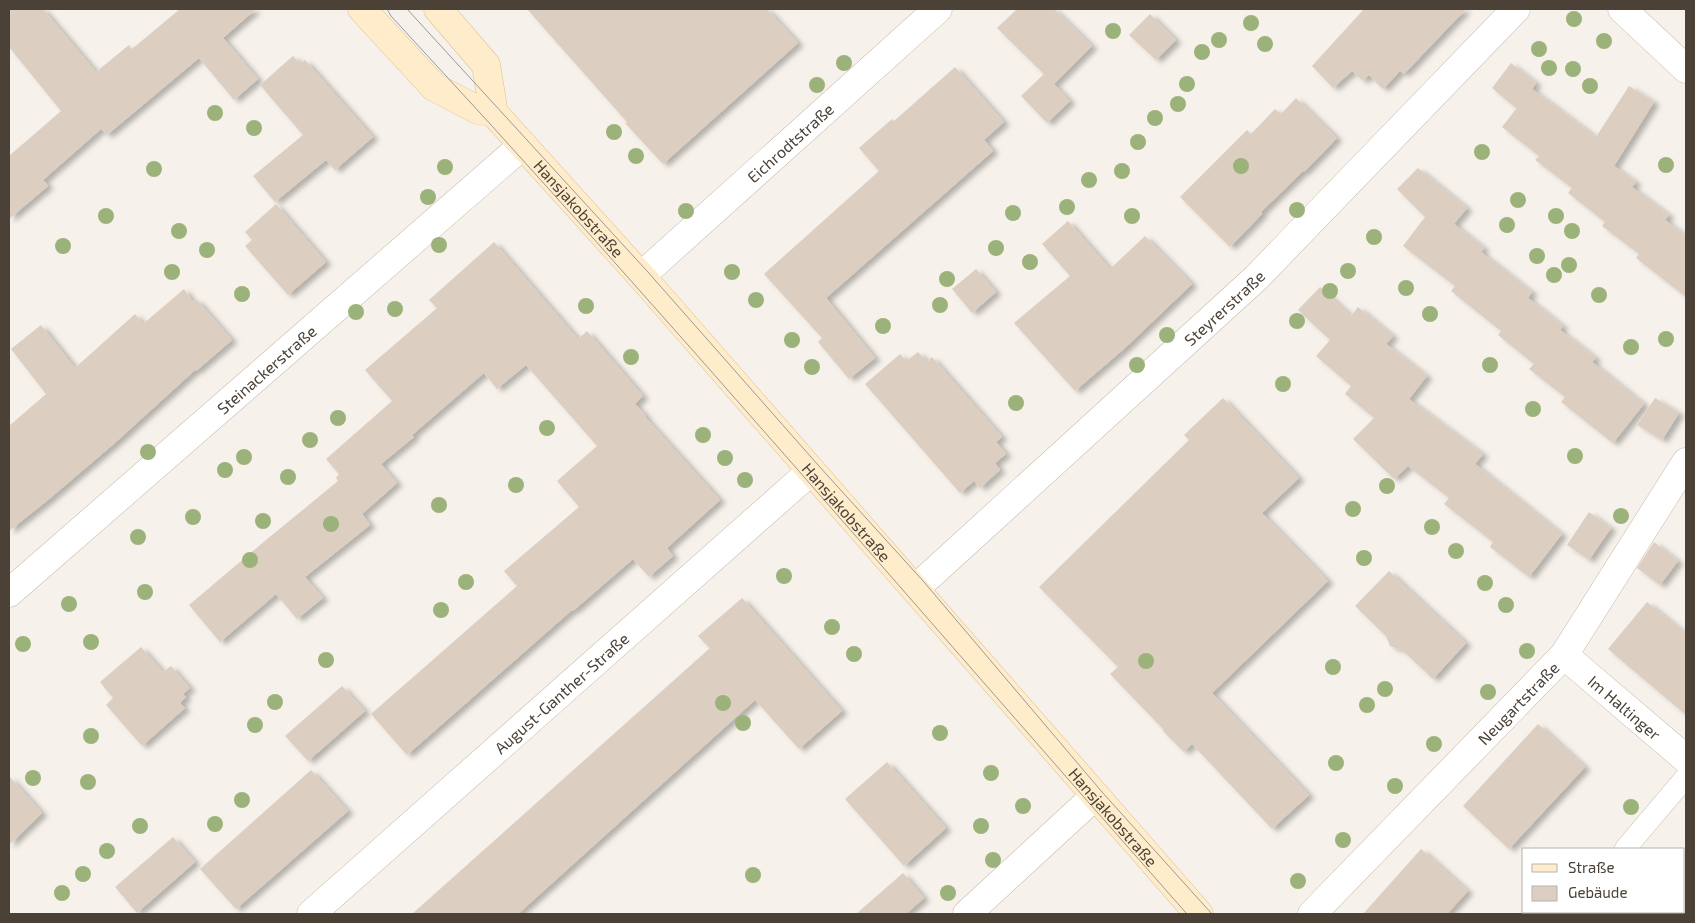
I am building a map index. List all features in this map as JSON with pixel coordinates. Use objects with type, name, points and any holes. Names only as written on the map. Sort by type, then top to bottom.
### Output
[{"type":"street","points":[[362,9],[434,87],[478,110],[493,112],[486,65],[438,9]]},
{"type":"street","name":"Eichrodtstraße","points":[[640,276],[938,9]]},
{"type":"street","name":"Steyrerstraße","points":[[915,589],[1256,278],[1516,9]]},
{"type":"street","points":[[1622,9],[1686,69]]},
{"type":"street","name":"Hansjakobstraße","points":[[493,112],[640,276],[1199,914]]},
{"type":"street","name":"Steinackerstraße","points":[[9,593],[523,145]]},
{"type":"street","name":"Neugartstraße","points":[[1312,914],[1564,655],[1686,462]]},
{"type":"street","name":"August-Ganther-Straße","points":[[311,914],[811,471]]},
{"type":"street","name":"Im Haltinger","points":[[1564,655],[1686,759]]},
{"type":"street","points":[[968,914],[1095,796]]},
{"type":"lane","points":[[1626,848],[1686,777]]},
{"type":"building","points":[[9,9],[43,9],[96,72],[129,45],[132,49],[180,9],[256,9],[223,38],[258,79],[234,100],[199,58],[107,135],[101,129],[43,180],[48,186],[9,219],[9,156],[61,111],[9,47]]},
{"type":"building","points":[[527,9],[767,9],[798,43],[663,164],[625,123],[627,122]]},
{"type":"building","points":[[1017,9],[1054,9],[1092,46],[1054,84],[997,28]]},
{"type":"building","points":[[1364,9],[1466,9],[1404,74],[1400,71],[1383,89],[1369,75],[1363,81],[1352,71],[1333,88],[1312,66]]},
{"type":"building","points":[[1150,14],[1176,40],[1156,60],[1129,35]]},
{"type":"building","points":[[293,56],[300,64],[305,60],[373,137],[335,170],[326,160],[275,202],[253,176],[303,135],[260,85]]},
{"type":"building","points":[[1511,63],[1536,83],[1532,89],[1596,137],[1629,86],[1654,102],[1614,166],[1636,182],[1632,187],[1669,215],[1665,220],[1686,236],[1686,297],[1636,258],[1639,254],[1602,226],[1605,222],[1568,193],[1572,188],[1535,160],[1539,156],[1502,127],[1519,105],[1516,108],[1492,88]]},
{"type":"building","points":[[955,67],[1004,122],[984,140],[993,151],[826,298],[875,358],[849,379],[818,342],[822,338],[764,274],[879,171],[859,148],[892,119],[894,121]]},
{"type":"building","points":[[1044,74],[1070,101],[1047,123],[1021,96]]},
{"type":"building","points":[[1296,98],[1337,138],[1261,212],[1262,214],[1230,247],[1180,197],[1247,130],[1251,134],[1275,109],[1281,114]]},
{"type":"building","points":[[1418,168],[1467,208],[1454,224],[1484,248],[1481,252],[1532,292],[1528,298],[1563,326],[1560,330],[1596,358],[1592,362],[1644,404],[1613,443],[1561,402],[1565,397],[1529,369],[1534,364],[1498,335],[1501,331],[1451,291],[1455,286],[1403,246],[1425,217],[1397,189]]},
{"type":"building","points":[[276,204],[326,262],[288,295],[245,246],[252,240],[245,232]]},
{"type":"building","points":[[1068,221],[1110,269],[1145,236],[1192,284],[1125,348],[1075,391],[1014,323],[1070,276],[1042,244]]},
{"type":"building","points":[[494,242],[578,339],[587,331],[643,396],[635,404],[645,417],[720,500],[667,548],[673,556],[649,577],[633,559],[407,755],[371,714],[517,586],[504,571],[579,507],[557,481],[597,446],[526,365],[497,389],[484,373],[412,435],[414,437],[381,464],[397,483],[362,514],[370,525],[305,577],[323,598],[297,619],[276,594],[220,642],[189,605],[338,481],[336,478],[339,474],[326,459],[392,401],[365,370],[437,308],[429,300]]},
{"type":"building","points":[[976,269],[996,292],[972,313],[952,289]]},
{"type":"building","points":[[1320,287],[1351,316],[1358,307],[1393,336],[1386,344],[1427,376],[1409,399],[1483,454],[1475,464],[1562,534],[1529,577],[1490,547],[1493,542],[1444,504],[1449,498],[1408,466],[1394,479],[1353,439],[1374,418],[1345,394],[1351,386],[1316,356],[1330,340],[1298,310]]},
{"type":"building","points":[[184,289],[193,302],[196,299],[232,340],[195,370],[116,442],[9,531],[9,426],[46,394],[11,349],[41,325],[75,368],[135,314],[143,324]]},
{"type":"building","points":[[918,352],[927,362],[932,357],[1002,437],[996,442],[1006,454],[995,463],[1000,470],[980,488],[974,481],[960,493],[865,384],[900,354],[906,361]]},
{"type":"building","points":[[1223,398],[1299,478],[1262,513],[1328,581],[1212,693],[1309,795],[1272,829],[1192,744],[1184,752],[1163,731],[1110,674],[1118,667],[1039,587],[1189,440],[1184,435]]},
{"type":"building","points":[[1655,398],[1679,413],[1662,440],[1637,425]]},
{"type":"building","points":[[1589,512],[1611,528],[1589,560],[1567,545]]},
{"type":"building","points":[[1654,542],[1678,561],[1660,585],[1637,568]]},
{"type":"building","points":[[1389,571],[1466,643],[1433,679],[1402,650],[1390,646],[1386,636],[1355,606]]},
{"type":"building","points":[[742,598],[842,711],[799,749],[755,700],[518,914],[412,914],[710,648],[698,636]]},
{"type":"building","points":[[1647,602],[1686,634],[1686,715],[1608,649]]},
{"type":"building","points":[[141,647],[163,672],[171,666],[190,688],[183,694],[186,697],[180,703],[185,708],[142,746],[106,705],[113,698],[100,682]]},
{"type":"building","points":[[342,686],[365,711],[308,761],[285,736]]},
{"type":"building","points":[[1538,724],[1585,767],[1509,849],[1463,806]]},
{"type":"building","points":[[887,762],[946,828],[904,866],[845,799]]},
{"type":"building","points":[[311,770],[348,811],[236,909],[200,869]]},
{"type":"building","points":[[9,776],[42,813],[9,845]]},
{"type":"building","points":[[173,837],[195,862],[137,913],[115,887]]},
{"type":"building","points":[[1421,849],[1468,891],[1447,914],[1363,914]]},
{"type":"building","points":[[903,873],[924,898],[906,914],[856,914]]},
{"type":"tram line","points":[[387,9],[391,16],[693,350],[1187,914]]},
{"type":"tram line","points":[[407,9],[647,271],[924,582],[1102,792],[1212,914]]}]
